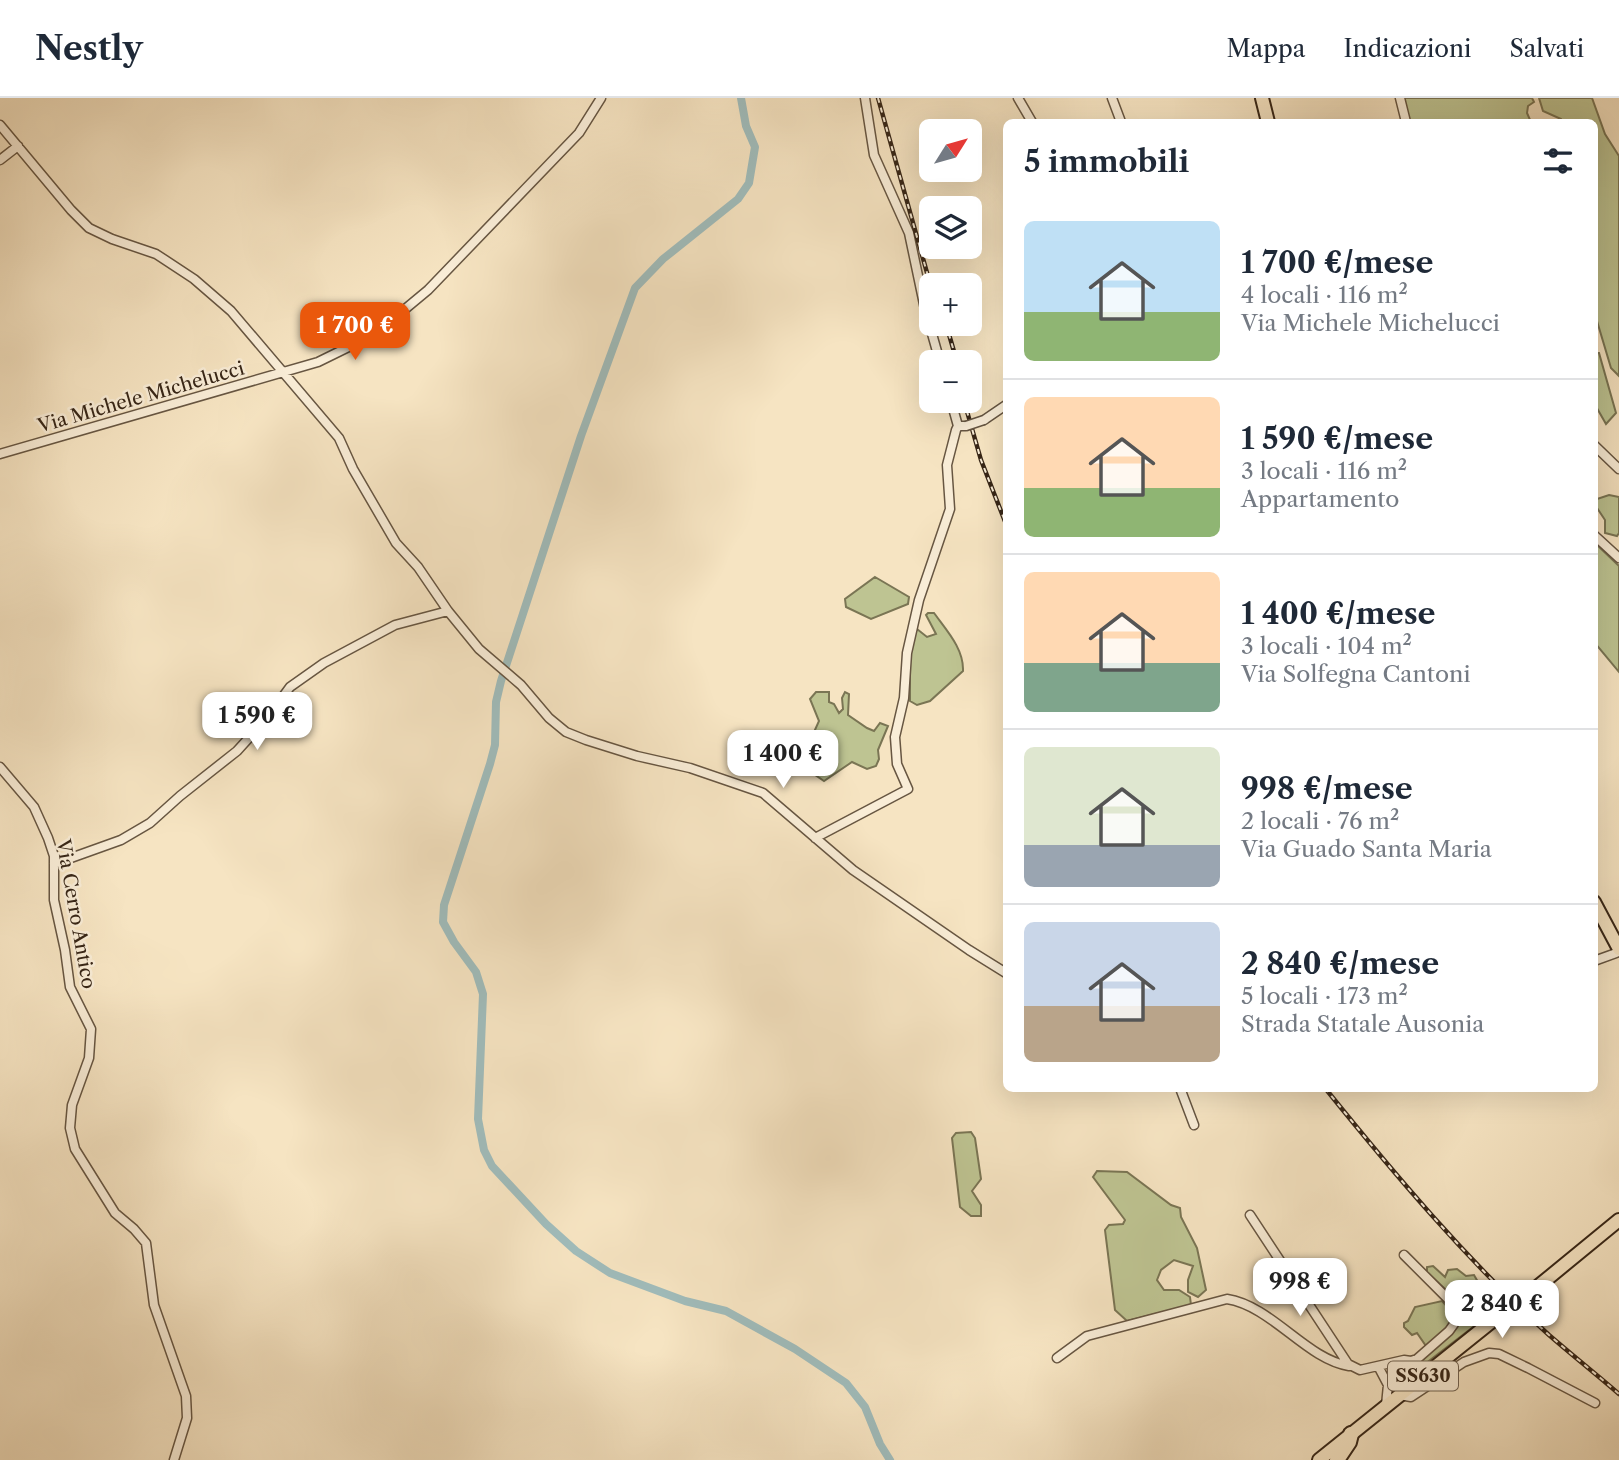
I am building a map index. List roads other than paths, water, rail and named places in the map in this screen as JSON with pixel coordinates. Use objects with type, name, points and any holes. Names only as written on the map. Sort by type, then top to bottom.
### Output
[{"type":"highway","points":[[1337,1460],[1351,1434]]},
{"type":"main road","points":[[1262,98],[1267,119]]},
{"type":"main road","points":[[1598,910],[1619,951]]},
{"type":"main road","name":"SS630","points":[[1319,1460],[1619,1220]]},
{"type":"street","name":"Via Michele Michelucci","points":[[0,454],[283,373],[356,346],[398,318],[428,290],[579,133],[601,98]]},
{"type":"street","points":[[865,98],[874,155],[909,233],[937,350]]},
{"type":"street","points":[[1018,98],[1030,119]]},
{"type":"street","points":[[1112,98],[1120,119]]},
{"type":"street","points":[[1399,98],[1405,119]]},
{"type":"street","points":[[0,125],[89,228],[156,254],[194,279],[231,311],[339,438],[353,469],[396,543],[418,567],[448,611],[478,649],[521,685],[549,718],[566,732],[637,755],[690,768],[763,793],[875,885],[1003,971]]},
{"type":"street","points":[[0,160],[18,146]]},
{"type":"street","points":[[962,426],[984,420],[1003,407]]},
{"type":"street","points":[[815,838],[908,789],[897,764],[895,737],[904,698],[907,653],[919,600],[950,509],[947,465],[962,426],[956,413]]},
{"type":"street","points":[[1598,450],[1619,469]]},
{"type":"street","points":[[1598,539],[1619,558]]},
{"type":"street","points":[[54,864],[121,840],[150,823],[237,751],[268,717],[290,687],[324,663],[395,625],[448,611]]},
{"type":"street","name":"Via Cerro Antico","points":[[0,767],[34,807],[48,838],[54,864],[54,900],[65,950],[69,987],[91,1029],[92,1038],[89,1058],[72,1105],[71,1138],[75,1149],[116,1213],[146,1243],[154,1305],[186,1396],[187,1418],[174,1460]]},
{"type":"street","points":[[1598,959],[1619,951]]},
{"type":"street","points":[[1182,1092],[1194,1125]]},
{"type":"street","points":[[1250,1215],[1352,1367]]},
{"type":"street","points":[[1057,1358],[1087,1336],[1227,1299],[1266,1317],[1341,1365],[1360,1370],[1417,1359],[1449,1331],[1456,1314],[1450,1300],[1404,1255]]},
{"type":"street","points":[[1388,1385],[1411,1397],[1464,1362],[1489,1353],[1499,1354],[1528,1367],[1595,1403]]},
{"type":"street","points":[[1378,1366],[1388,1385],[1386,1405]]},
{"type":"waterway","points":[[741,98],[746,126],[755,147],[749,183],[738,199],[663,259],[635,288],[581,436],[501,681],[496,702],[495,745],[444,905],[443,922],[476,972],[483,994],[478,1119],[484,1150],[492,1166],[546,1224],[576,1251],[610,1273],[685,1301],[726,1311],[795,1349],[846,1383],[865,1407],[880,1444],[890,1460]]},
{"type":"railway","points":[[878,98],[927,273]]},
{"type":"railway","points":[[949,336],[954,350]]},
{"type":"railway","points":[[967,413],[981,460],[1003,516]]},
{"type":"railway","points":[[1328,1092],[1405,1185],[1489,1277],[1549,1335],[1619,1394]]}]
